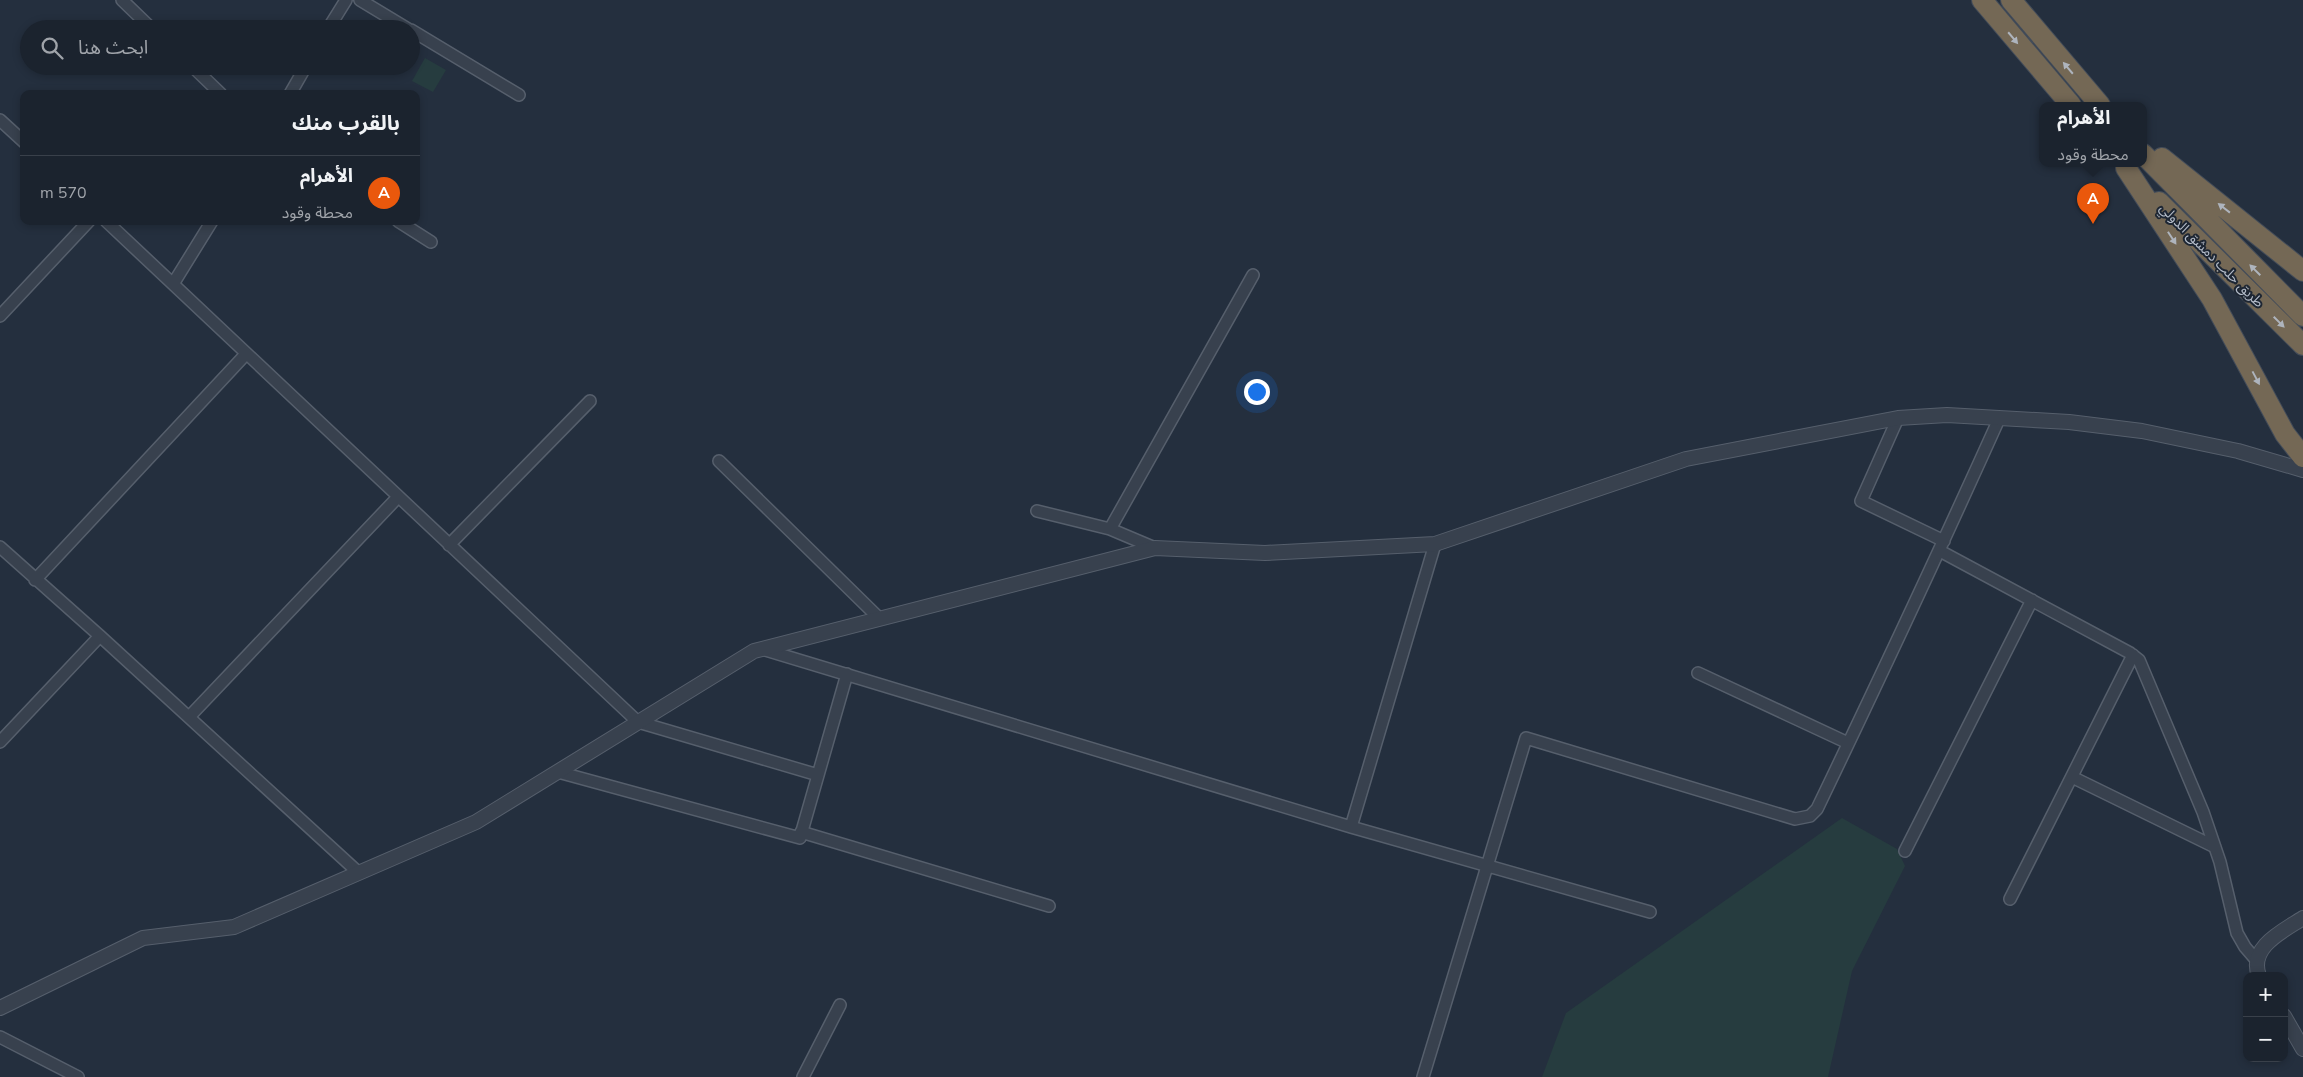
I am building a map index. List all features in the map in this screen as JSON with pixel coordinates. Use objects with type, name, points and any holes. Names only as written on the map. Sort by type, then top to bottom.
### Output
[{"type":"highway","points":[[1982,0],[2068,102]]},
{"type":"highway","points":[[2011,0],[2097,102]]},
{"type":"highway","points":[[2147,147],[2303,271]]},
{"type":"highway","name":"طريق حلب دمشق الدولي","points":[[2147,158],[2303,316]]},
{"type":"highway","points":[[2125,167],[2212,299],[2285,434],[2303,457]]},
{"type":"highway","name":"طريق حلب دمشق الدولي","points":[[2125,167],[2303,345]]},
{"type":"street","points":[[122,0],[143,20]]},
{"type":"street","points":[[334,20],[346,0]]},
{"type":"street","points":[[360,0],[393,20]]},
{"type":"street","points":[[420,36],[519,95]]},
{"type":"street","points":[[201,75],[217,90]]},
{"type":"street","points":[[292,90],[301,75]]},
{"type":"street","points":[[0,120],[20,138]]},
{"type":"street","points":[[0,316],[85,225]]},
{"type":"street","points":[[110,225],[638,722],[818,775]]},
{"type":"street","points":[[173,284],[210,225]]},
{"type":"street","points":[[404,225],[431,242]]},
{"type":"street","points":[[1110,529],[1253,275]]},
{"type":"street","points":[[35,580],[246,354]]},
{"type":"street","points":[[449,545],[590,401]]},
{"type":"street","points":[[0,1008],[143,938],[234,927],[476,822],[754,651],[1155,548],[1265,553],[1435,544],[1686,459],[1898,418],[1947,416],[2069,422],[2142,431],[2238,451],[2303,470]]},
{"type":"street","points":[[1898,418],[1861,501],[1942,546],[2032,600],[2133,655],[2144,667],[2203,812],[2215,847],[2237,933],[2245,948],[2257,961]]},
{"type":"street","points":[[1423,1077],[1526,738],[1795,820],[1810,816],[1816,809],[1848,744],[1942,546],[1999,419]]},
{"type":"street","points":[[720,461],[879,618]]},
{"type":"street","points":[[189,718],[398,497]]},
{"type":"street","points":[[1037,511],[1110,529],[1155,548]]},
{"type":"street","points":[[1351,827],[1435,544]]},
{"type":"street","points":[[0,547],[100,636],[358,873]]},
{"type":"street","points":[[1905,851],[2032,600]]},
{"type":"street","points":[[0,742],[100,636]]},
{"type":"street","points":[[762,649],[1351,827],[1650,912]]},
{"type":"street","points":[[2010,899],[2133,655]]},
{"type":"street","points":[[1698,672],[1848,744]]},
{"type":"street","points":[[558,772],[800,838],[847,674]]},
{"type":"street","points":[[2072,777],[2215,847]]},
{"type":"street","points":[[802,832],[1049,906]]},
{"type":"street","points":[[2258,972],[2257,961],[2265,945],[2303,918]]},
{"type":"street","points":[[804,1077],[840,1005]]},
{"type":"street","points":[[2285,1017],[2303,1050]]},
{"type":"street","points":[[0,1038],[78,1077]]},
{"type":"green space","points":[[425,58],[446,70],[433,92],[412,81],[415,75],[420,75],[420,67]]},
{"type":"green space","points":[[1842,818],[1897,849],[1905,866],[1852,971],[1828,1077],[1542,1077],[1566,1013]]},
{"type":"place","name":"الأهرام","points":[[2093,224]]}]
